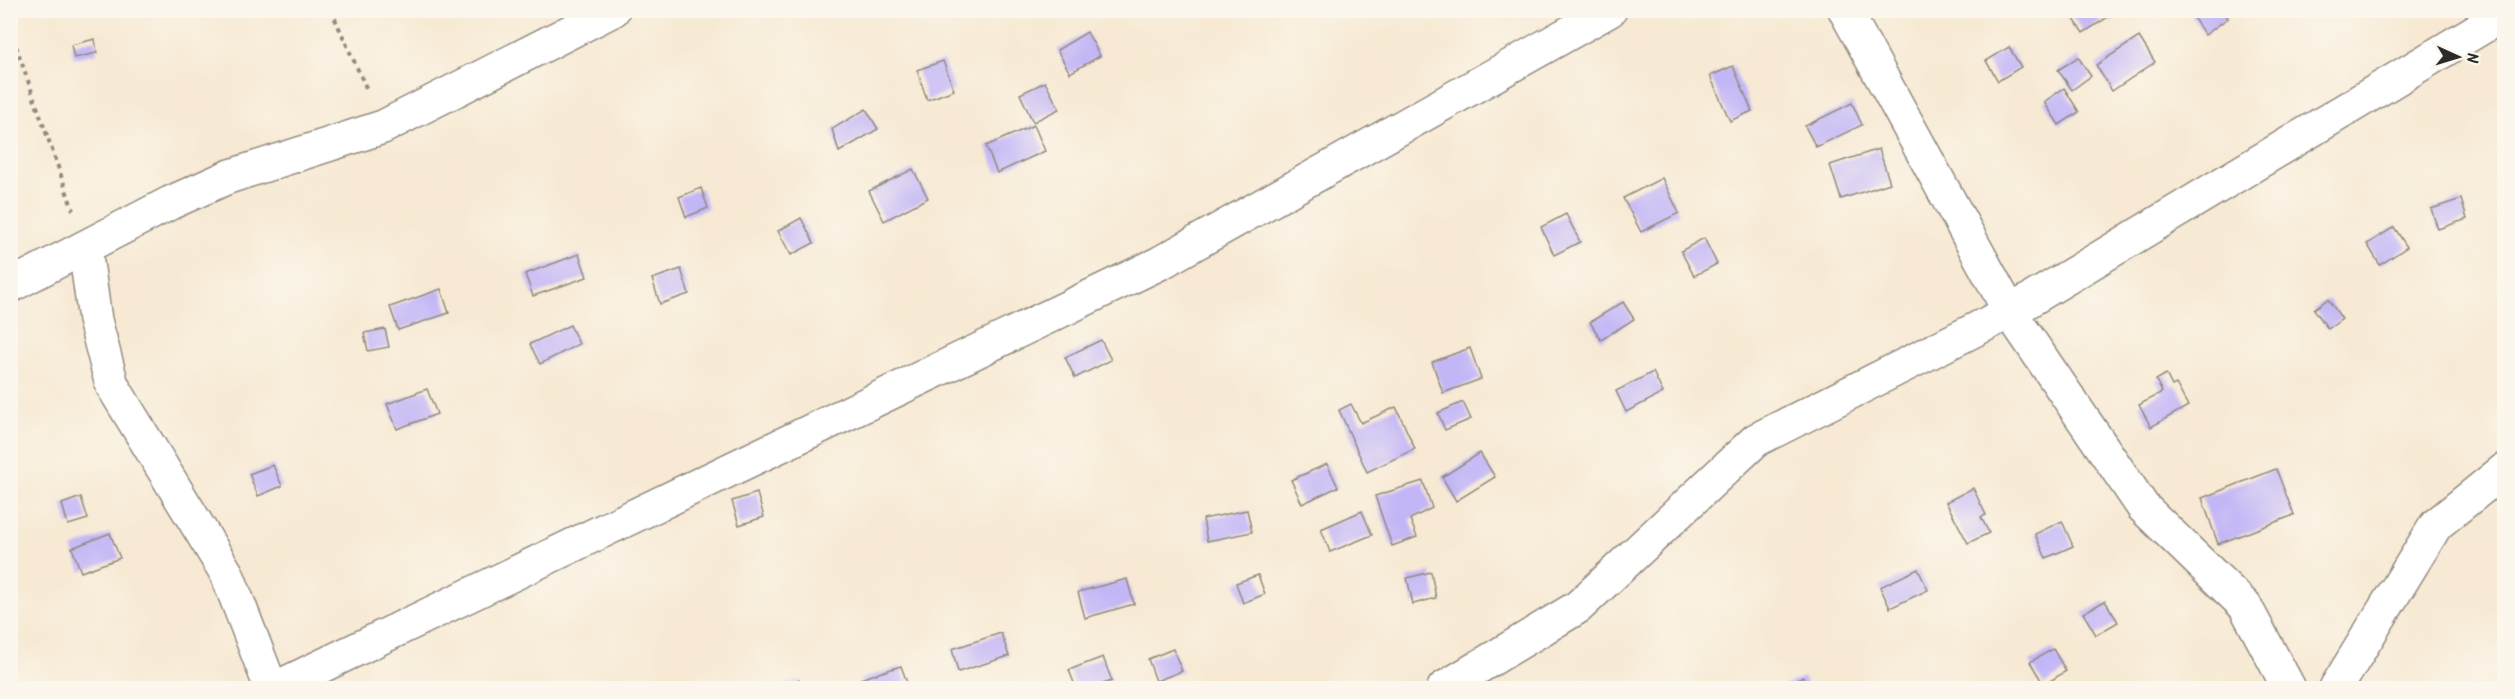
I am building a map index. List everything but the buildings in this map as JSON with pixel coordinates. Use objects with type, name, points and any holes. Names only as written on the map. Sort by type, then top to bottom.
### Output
[{"type":"street","points":[[10,286],[170,203],[228,177],[383,127],[613,10]]},
{"type":"street","points":[[85,248],[95,320],[112,385],[227,574],[274,688],[1160,263],[1610,10]]},
{"type":"street","points":[[1845,10],[2010,312],[2143,507],[2246,606],[2289,688]]},
{"type":"street","points":[[1444,688],[1578,607],[1756,440],[2010,312],[2505,14]]},
{"type":"street","points":[[2336,688],[2436,525],[2505,470]]},
{"type":"path","points":[[331,10],[383,127]]},
{"type":"path","points":[[10,30],[56,157],[85,248]]}]
